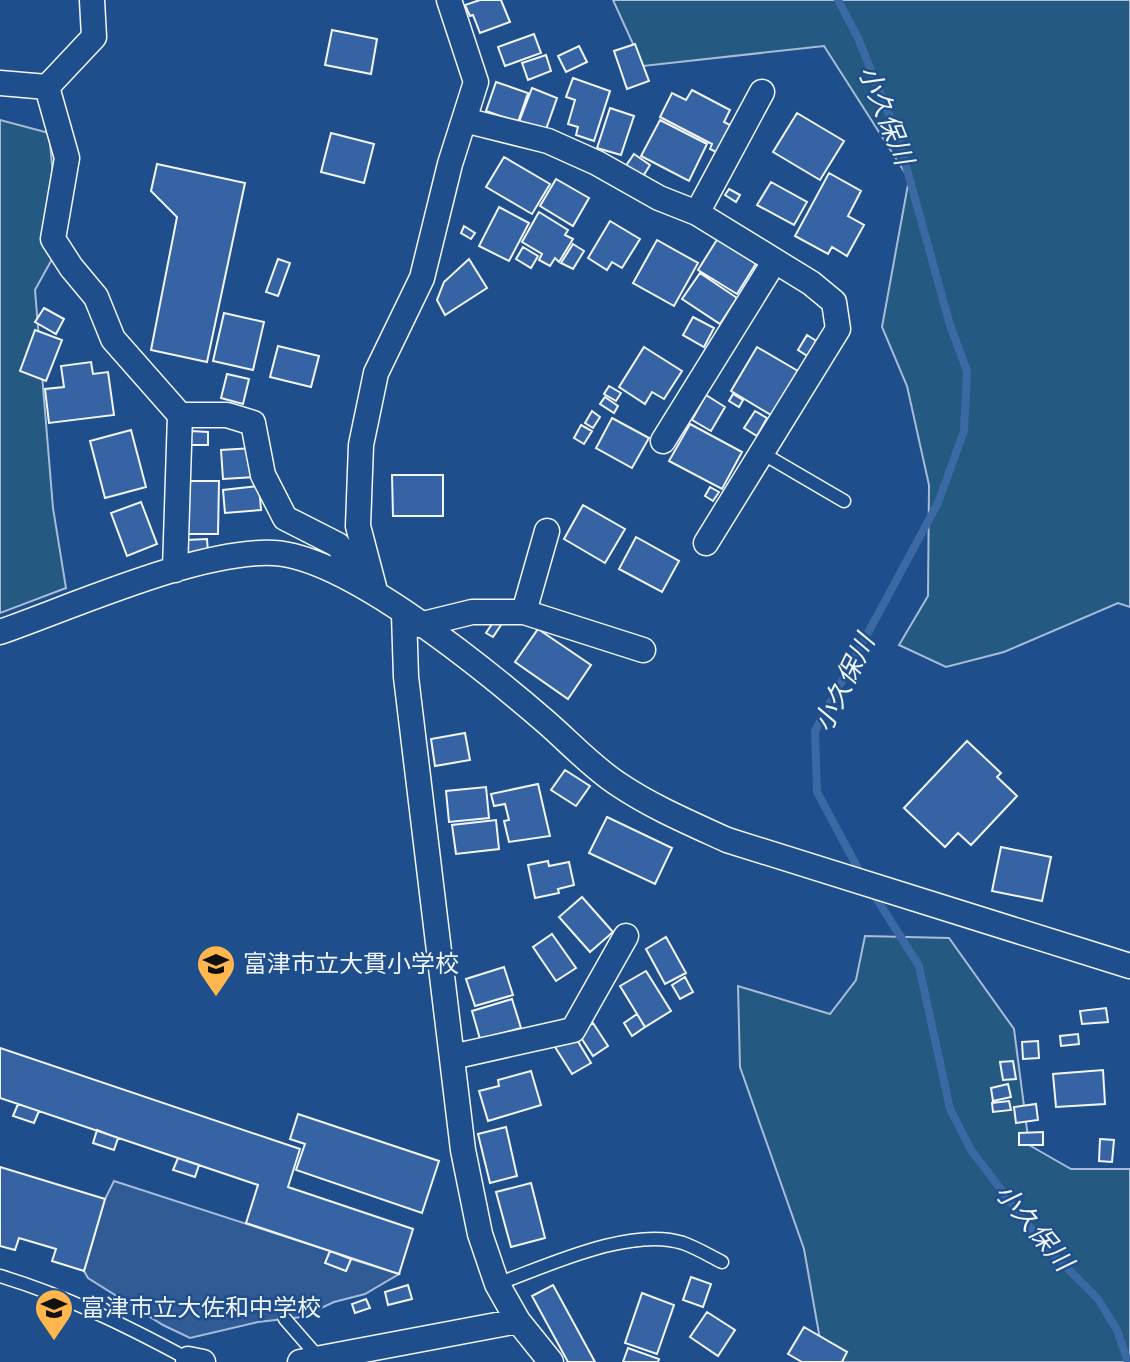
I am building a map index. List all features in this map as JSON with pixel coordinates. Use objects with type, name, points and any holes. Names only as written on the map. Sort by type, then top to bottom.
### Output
[{"type":"street","points":[[47,87],[94,37],[92,0]]},
{"type":"street","points":[[372,591],[358,526],[361,444],[376,373],[422,278],[476,82],[449,0]]},
{"type":"street","points":[[0,83],[47,87]]},
{"type":"street","points":[[47,87],[67,158],[53,239],[71,267],[96,297],[113,339],[180,415],[175,570]]},
{"type":"street","points":[[697,213],[762,92]]},
{"type":"street","points":[[464,120],[548,141],[659,198],[697,213],[811,283],[834,302],[838,329],[706,543]]},
{"type":"street","points":[[663,441],[774,262]]},
{"type":"street","points":[[180,415],[227,415],[253,423],[263,475],[285,518],[338,545],[372,591]]},
{"type":"street","points":[[524,612],[547,531]]},
{"type":"street","points":[[0,632],[175,570],[234,556],[273,553],[303,558],[372,591],[507,688],[617,783],[666,812],[727,840],[1130,967]]},
{"type":"street","points":[[412,619],[472,612],[524,612],[643,650]]},
{"type":"street","points":[[412,619],[406,677],[463,1150],[483,1245],[497,1284],[518,1321],[551,1362]]},
{"type":"street","points":[[452,1057],[573,1030],[626,936]]},
{"type":"street","points":[[309,1360],[518,1321]]},
{"type":"lane","points":[[760,452],[844,502]]},
{"type":"lane","points":[[497,1284],[587,1251],[630,1240],[681,1242],[722,1262]]},
{"type":"lane","points":[[0,1276],[43,1289],[123,1324],[195,1360]]},
{"type":"lane","points":[[285,1319],[309,1360]]},
{"type":"shaded area","points":[[613,0],[1130,0],[1130,607],[1118,603],[1004,652],[946,667],[899,645],[928,596],[929,485],[907,386],[882,327],[909,179],[824,46],[643,66]]},
{"type":"shaded area","points":[[0,120],[49,133],[54,186],[51,261],[35,290],[53,508],[66,588],[0,613]]},
{"type":"shaded area","points":[[865,936],[949,938],[1014,1029],[1029,1145],[1071,1169],[1130,1169],[1130,1362],[824,1362],[804,1249],[740,1067],[738,986],[830,1014],[856,980]]},
{"type":"shaded area","points":[[114,1181],[330,1251],[326,1263],[346,1271],[351,1259],[399,1274],[365,1294],[334,1302],[302,1317],[258,1322],[190,1338],[163,1325],[88,1278],[84,1271],[105,1199]]},
{"type":"building","points":[[480,0],[501,0],[510,22],[480,33],[473,15],[470,16],[465,5]]},
{"type":"building","points":[[332,30],[377,39],[371,74],[325,65]]},
{"type":"building","points":[[534,34],[541,53],[505,66],[498,47]]},
{"type":"building","points":[[635,44],[649,81],[627,89],[614,51]]},
{"type":"building","points":[[579,46],[587,62],[566,72],[558,56]]},
{"type":"building","points":[[546,55],[551,71],[528,80],[522,63]]},
{"type":"building","points":[[573,78],[610,91],[594,141],[576,135],[578,127],[568,124],[575,100],[566,97]]},
{"type":"building","points":[[496,82],[528,93],[518,122],[486,111]]},
{"type":"building","points":[[532,88],[557,98],[545,132],[519,122]]},
{"type":"building","points":[[692,90],[730,110],[724,122],[732,126],[718,153],[710,149],[712,144],[660,117],[672,93],[686,100]]},
{"type":"building","points":[[610,108],[634,116],[621,155],[597,148]]},
{"type":"building","points":[[797,113],[844,141],[820,180],[773,152]]},
{"type":"building","points":[[660,120],[707,144],[689,181],[641,156]]},
{"type":"building","points":[[331,133],[374,144],[364,183],[321,172]]},
{"type":"building","points":[[634,154],[650,165],[640,181],[623,170]]},
{"type":"building","points":[[504,157],[550,184],[532,214],[486,187]]},
{"type":"building","points":[[157,164],[245,183],[207,362],[151,350],[177,217],[151,191]]},
{"type":"building","points":[[829,173],[861,191],[848,216],[864,225],[847,256],[832,247],[828,254],[795,236]]},
{"type":"building","points":[[556,179],[589,198],[573,226],[540,206]]},
{"type":"building","points":[[771,182],[807,202],[794,225],[757,205]]},
{"type":"building","points":[[729,189],[740,195],[736,202],[725,195]]},
{"type":"building","points":[[499,207],[529,223],[509,261],[479,246]]},
{"type":"building","points":[[539,212],[568,230],[565,235],[573,239],[559,262],[555,258],[550,266],[539,260],[542,254],[522,242]]},
{"type":"building","points":[[610,221],[640,239],[622,268],[612,262],[607,270],[588,258]]},
{"type":"building","points":[[464,226],[475,233],[471,239],[461,233]]},
{"type":"building","points":[[718,238],[757,262],[737,294],[698,270]]},
{"type":"building","points":[[657,240],[698,263],[674,306],[633,283]]},
{"type":"building","points":[[573,244],[584,251],[573,269],[561,263]]},
{"type":"building","points":[[523,247],[538,256],[531,268],[516,259]]},
{"type":"building","points":[[278,259],[290,263],[278,296],[266,292]]},
{"type":"building","points":[[469,259],[487,288],[445,315],[437,300],[444,282]]},
{"type":"building","points":[[700,273],[737,298],[720,324],[682,299]]},
{"type":"building","points":[[44,308],[64,319],[56,334],[35,322]]},
{"type":"building","points":[[224,313],[264,322],[253,370],[213,361]]},
{"type":"building","points":[[693,317],[714,328],[704,347],[683,335]]},
{"type":"building","points":[[35,330],[62,340],[46,381],[20,371]]},
{"type":"building","points":[[807,335],[818,342],[809,357],[798,350]]},
{"type":"building","points":[[278,346],[319,356],[311,387],[270,377]]},
{"type":"building","points":[[644,347],[682,371],[664,399],[652,392],[645,404],[619,387]]},
{"type":"building","points":[[757,347],[798,371],[771,415],[731,391]]},
{"type":"building","points":[[91,362],[93,374],[108,372],[114,415],[49,423],[45,389],[64,387],[61,366]]},
{"type":"building","points":[[227,374],[249,379],[243,404],[221,398]]},
{"type":"building","points":[[609,386],[621,393],[616,401],[604,394]]},
{"type":"building","points":[[733,394],[743,400],[739,407],[729,401]]},
{"type":"building","points":[[706,395],[725,407],[711,431],[692,420]]},
{"type":"building","points":[[605,397],[618,406],[614,413],[600,404]]},
{"type":"building","points":[[592,411],[600,417],[593,428],[585,423]]},
{"type":"building","points":[[755,411],[767,418],[757,436],[744,428]]},
{"type":"building","points":[[612,418],[649,438],[632,468],[596,448]]},
{"type":"building","points":[[690,424],[742,452],[722,489],[669,461]]},
{"type":"building","points":[[581,425],[592,431],[584,444],[574,438]]},
{"type":"building","points":[[131,430],[146,487],[105,498],[90,441]]},
{"type":"building","points":[[191,431],[208,432],[208,445],[191,445]]},
{"type":"building","points":[[253,448],[255,477],[223,479],[221,450]]},
{"type":"building","points":[[392,475],[443,475],[443,516],[393,516]]},
{"type":"building","points":[[187,481],[219,481],[218,534],[186,534]]},
{"type":"building","points":[[259,486],[261,510],[225,513],[223,490]]},
{"type":"building","points":[[710,487],[719,492],[713,501],[705,496]]},
{"type":"building","points":[[141,502],[157,544],[127,556],[111,513]]},
{"type":"building","points":[[583,505],[625,529],[605,563],[564,539]]},
{"type":"building","points":[[636,537],[679,561],[662,592],[619,569]]},
{"type":"building","points":[[207,539],[208,552],[187,554],[186,540]]},
{"type":"building","points":[[494,621],[501,625],[493,637],[486,633]]},
{"type":"building","points":[[538,629],[591,665],[568,699],[515,662]]},
{"type":"building","points":[[465,733],[470,760],[435,766],[431,739]]},
{"type":"building","points":[[967,741],[1001,773],[997,777],[1017,796],[971,845],[958,833],[945,847],[904,808]]},
{"type":"building","points":[[565,770],[590,786],[576,806],[551,790]]},
{"type":"building","points":[[538,784],[550,836],[509,842],[504,821],[509,820],[505,804],[494,806],[491,794]]},
{"type":"building","points":[[486,787],[489,818],[449,822],[446,791]]},
{"type":"building","points":[[607,817],[672,848],[655,884],[589,853]]},
{"type":"building","points":[[496,820],[499,849],[456,854],[452,825]]},
{"type":"building","points":[[1001,847],[1051,857],[1042,901],[992,891]]},
{"type":"building","points":[[548,861],[549,866],[569,862],[574,885],[558,889],[559,893],[535,898],[528,865]]},
{"type":"building","points":[[582,897],[613,932],[590,952],[559,917]]},
{"type":"building","points":[[552,934],[576,968],[556,981],[533,947]]},
{"type":"building","points":[[666,937],[686,973],[665,984],[646,949]]},
{"type":"building","points":[[504,967],[513,995],[475,1006],[466,979]]},
{"type":"building","points":[[646,971],[671,1011],[645,1027],[620,986]]},
{"type":"building","points":[[685,977],[693,992],[680,999],[672,985]]},
{"type":"building","points":[[512,999],[521,1028],[480,1039],[472,1011]]},
{"type":"building","points":[[1106,1008],[1108,1022],[1082,1024],[1080,1011]]},
{"type":"building","points":[[637,1014],[645,1027],[632,1036],[624,1023]]},
{"type":"building","points":[[593,1023],[608,1046],[593,1056],[578,1033]]},
{"type":"building","points":[[1078,1034],[1079,1044],[1061,1046],[1060,1036]]},
{"type":"building","points":[[574,1035],[591,1063],[572,1074],[555,1047]]},
{"type":"building","points":[[1038,1041],[1039,1058],[1023,1059],[1022,1042]]},
{"type":"building","points":[[0,1048],[300,1149],[288,1187],[413,1229],[399,1274],[246,1223],[258,1185],[0,1098]]},
{"type":"building","points":[[1013,1061],[1016,1079],[1003,1080],[1000,1062]]},
{"type":"building","points":[[1103,1070],[1105,1104],[1056,1107],[1053,1074]]},
{"type":"building","points":[[531,1071],[541,1105],[488,1121],[479,1091],[499,1086],[498,1080]]},
{"type":"building","points":[[1008,1084],[1011,1097],[993,1101],[991,1088]]},
{"type":"building","points":[[1009,1101],[1011,1110],[993,1112],[992,1103]]},
{"type":"building","points":[[18,1104],[39,1111],[34,1123],[13,1116]]},
{"type":"building","points":[[1036,1104],[1038,1120],[1016,1123],[1014,1107]]},
{"type":"building","points":[[298,1114],[439,1161],[422,1213],[296,1170],[305,1144],[290,1139]]},
{"type":"building","points":[[506,1127],[517,1176],[490,1183],[478,1134]]},
{"type":"building","points":[[97,1130],[118,1138],[114,1150],[93,1143]]},
{"type":"building","points":[[1043,1132],[1043,1145],[1019,1145],[1019,1133]]},
{"type":"building","points":[[1100,1139],[1114,1140],[1112,1162],[1099,1161]]},
{"type":"building","points":[[178,1158],[199,1165],[195,1177],[173,1170]]},
{"type":"building","points":[[0,1167],[105,1199],[84,1271],[52,1261],[56,1249],[19,1238],[15,1250],[0,1246]]},
{"type":"building","points":[[531,1183],[545,1238],[511,1247],[496,1192]]},
{"type":"building","points":[[330,1251],[351,1259],[346,1271],[325,1263]]},
{"type":"building","points":[[691,1277],[711,1284],[703,1307],[683,1300]]},
{"type":"building","points":[[408,1285],[412,1299],[388,1305],[385,1292]]},
{"type":"building","points":[[553,1285],[595,1362],[568,1362],[532,1296]]},
{"type":"building","points":[[642,1293],[674,1305],[657,1354],[625,1343]]},
{"type":"building","points":[[366,1299],[370,1308],[355,1313],[352,1304]]},
{"type":"building","points":[[707,1312],[735,1330],[718,1356],[690,1337]]},
{"type":"building","points":[[804,1327],[847,1352],[842,1362],[802,1362],[788,1354]]},
{"type":"building","points":[[628,1348],[659,1359],[658,1362],[623,1362]]},
{"type":"waterway","name":"小久保川","points":[[838,0],[858,38],[898,137],[950,325],[967,371],[964,431],[938,503],[815,731],[817,792],[862,876]]},
{"type":"waterway","name":"小久保川","points":[[873,893],[919,966],[950,1109],[971,1150],[1042,1243],[1098,1299],[1117,1330],[1128,1362]]},
{"type":"place","name":"富津市立大貫小学校","points":[[216,998]]},
{"type":"place","name":"富津市立大佐和中学校","points":[[54,1342]]}]
